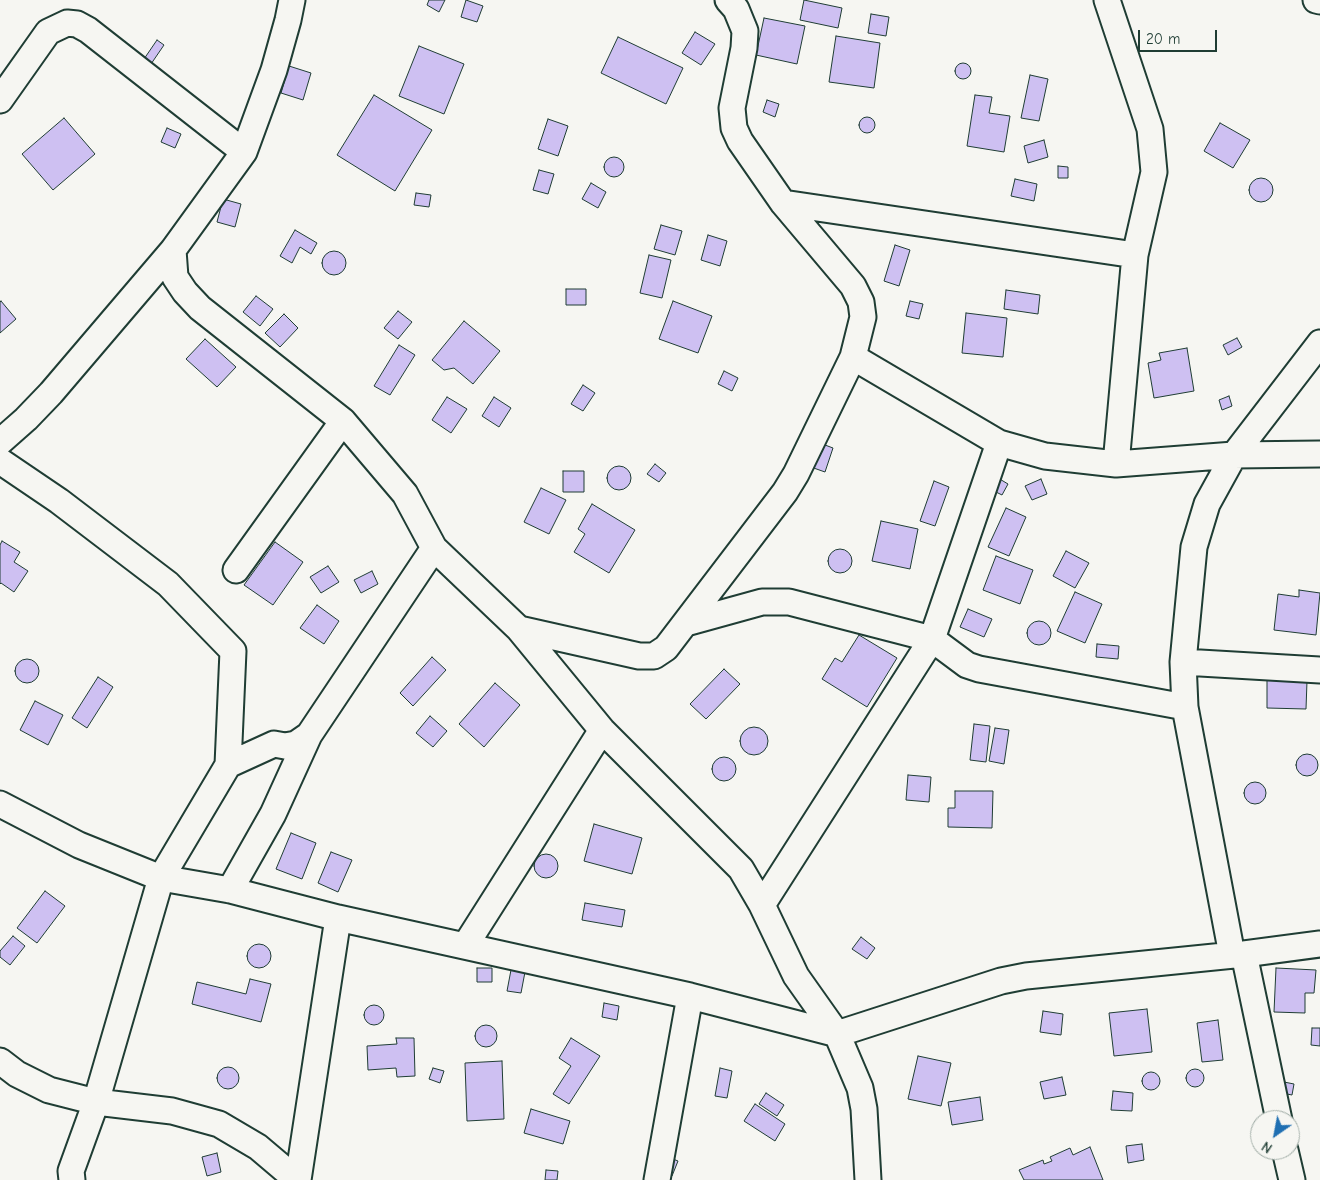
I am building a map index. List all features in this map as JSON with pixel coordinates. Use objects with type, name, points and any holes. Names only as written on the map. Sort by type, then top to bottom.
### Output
[{"type":"street","points":[[0,442],[51,393],[173,250],[244,152],[274,70],[292,0]]},
{"type":"street","points":[[519,629],[639,656],[654,656],[666,648],[785,492],[796,474],[853,358],[863,317],[861,302],[853,286],[783,203],[740,141],[734,128],[732,108],[744,48],[745,31],[736,9],[728,0]]},
{"type":"street","points":[[1107,0],[1150,128],[1154,172],[1134,256],[1116,464]]},
{"type":"street","points":[[1316,0],[1320,1]]},
{"type":"street","points":[[0,100],[48,32],[67,23],[77,24],[88,30],[244,152]]},
{"type":"street","points":[[783,203],[1134,256]]},
{"type":"street","points":[[173,250],[175,277],[185,292],[200,308],[343,421],[405,494],[434,548],[519,629],[602,730],[735,862],[750,883],[796,976],[837,1034],[860,1088],[864,1109],[868,1180]]},
{"type":"street","points":[[1277,1110],[1238,955],[1185,707],[1183,662],[1194,547],[1208,504],[1234,455],[1320,343]]},
{"type":"street","points":[[853,358],[999,443],[1045,456],[1116,464],[1234,455],[1320,454]]},
{"type":"street","points":[[236,570],[343,421]]},
{"type":"street","points":[[762,906],[932,640],[999,443]]},
{"type":"street","points":[[0,461],[59,501],[168,584],[233,651],[228,765],[161,878],[96,1102],[71,1171],[72,1180]]},
{"type":"street","points":[[230,890],[273,814],[309,735],[434,548]]},
{"type":"street","points":[[686,623],[762,602],[776,600],[789,602],[932,640],[967,665],[979,669],[1185,707]]},
{"type":"street","points":[[1183,662],[1320,670]]},
{"type":"street","points":[[465,946],[602,730]]},
{"type":"street","points":[[228,765],[274,744],[285,746],[296,744],[309,735]]},
{"type":"street","points":[[0,804],[79,845],[161,878],[230,890],[338,918],[690,996],[837,1034],[1001,981],[1026,976],[1238,955],[1320,944]]},
{"type":"street","points":[[298,1180],[338,918]]},
{"type":"street","points":[[656,1180],[690,996]]},
{"type":"street","points":[[0,1061],[17,1074],[49,1090],[96,1102],[172,1111],[218,1124],[258,1147],[298,1180]]},
{"type":"street","points":[[1287,1160],[1292,1180]]},
{"type":"building","points":[[429,0],[445,0],[439,12],[427,5]]},
{"type":"building","points":[[466,0],[483,6],[477,22],[461,17]]},
{"type":"building","points":[[804,0],[842,8],[838,28],[800,20]]},
{"type":"building","points":[[871,14],[889,17],[886,36],[868,33]]},
{"type":"building","points":[[764,18],[805,26],[797,64],[756,55]]},
{"type":"building","points":[[695,32],[715,44],[701,65],[682,53]]},
{"type":"building","points":[[836,36],[880,43],[874,88],[829,82]]},
{"type":"building","points":[[618,37],[683,68],[666,104],[601,73]]},
{"type":"building","points":[[157,40],[164,45],[151,64],[144,59]]},
{"type":"building","points":[[419,46],[464,64],[444,114],[399,96]]},
{"type":"building","points":[[963,63],[969,65],[971,71],[969,77],[963,79],[957,77],[955,71],[957,65]]},
{"type":"building","points":[[289,66],[311,73],[303,100],[281,93]]},
{"type":"building","points":[[1030,75],[1048,79],[1039,121],[1021,118]]},
{"type":"building","points":[[374,95],[432,130],[395,191],[337,155]]},
{"type":"building","points":[[975,95],[992,97],[989,113],[1010,116],[1004,152],[967,146]]},
{"type":"building","points":[[767,100],[779,104],[775,117],[763,112]]},
{"type":"building","points":[[864,117],[870,117],[875,122],[873,131],[864,133],[859,128],[859,122]]},
{"type":"building","points":[[64,118],[95,154],[53,190],[22,154]]},
{"type":"building","points":[[548,119],[568,126],[558,156],[538,149]]},
{"type":"building","points":[[1220,123],[1250,140],[1233,168],[1204,151]]},
{"type":"building","points":[[167,128],[181,134],[175,148],[161,142]]},
{"type":"building","points":[[1044,140],[1048,157],[1028,163],[1024,146]]},
{"type":"building","points":[[614,157],[621,160],[624,167],[621,174],[614,177],[607,174],[604,167],[607,160]]},
{"type":"building","points":[[1058,166],[1068,167],[1068,178],[1058,178]]},
{"type":"building","points":[[539,170],[554,174],[548,194],[533,190]]},
{"type":"building","points":[[1261,178],[1269,182],[1273,190],[1269,198],[1261,202],[1253,198],[1249,190],[1253,182]]},
{"type":"building","points":[[1015,179],[1037,184],[1034,201],[1011,196]]},
{"type":"building","points":[[591,183],[606,192],[598,208],[582,199]]},
{"type":"building","points":[[416,193],[431,195],[429,207],[414,205]]},
{"type":"building","points":[[223,199],[241,204],[235,227],[217,222]]},
{"type":"building","points":[[661,225],[682,231],[675,255],[654,249]]},
{"type":"building","points":[[295,230],[317,243],[311,254],[300,247],[292,263],[280,256]]},
{"type":"building","points":[[708,235],[727,241],[720,266],[701,260]]},
{"type":"building","points":[[895,245],[910,250],[899,286],[884,281]]},
{"type":"building","points":[[334,251],[342,255],[346,263],[342,271],[334,275],[326,271],[322,263],[326,255]]},
{"type":"building","points":[[649,255],[671,260],[662,298],[640,293]]},
{"type":"building","points":[[566,289],[586,289],[586,305],[566,305]]},
{"type":"building","points":[[1006,290],[1040,295],[1038,314],[1004,309]]},
{"type":"building","points":[[256,296],[273,309],[260,326],[243,312]]},
{"type":"building","points":[[673,301],[712,316],[698,353],[659,339]]},
{"type":"building","points":[[910,301],[923,304],[919,319],[906,316]]},
{"type":"building","points":[[0,302],[16,319],[0,333]]},
{"type":"building","points":[[398,311],[412,322],[398,339],[384,328]]},
{"type":"building","points":[[966,313],[1007,318],[1003,357],[962,353]]},
{"type":"building","points":[[284,314],[298,328],[280,347],[265,333]]},
{"type":"building","points":[[464,321],[500,351],[473,384],[454,368],[444,370],[432,360]]},
{"type":"building","points":[[1237,338],[1242,347],[1228,355],[1223,345]]},
{"type":"building","points":[[205,339],[236,367],[217,387],[186,359]]},
{"type":"building","points":[[399,345],[415,355],[390,395],[374,386]]},
{"type":"building","points":[[1187,348],[1194,391],[1154,398],[1148,363],[1161,360],[1159,353]]},
{"type":"building","points":[[724,371],[738,378],[732,391],[718,384]]},
{"type":"building","points":[[583,385],[595,393],[583,411],[571,404]]},
{"type":"building","points":[[1229,396],[1232,406],[1222,410],[1219,400]]},
{"type":"building","points":[[447,397],[467,409],[451,433],[432,420]]},
{"type":"building","points":[[494,397],[511,408],[499,427],[482,416]]},
{"type":"building","points":[[817,442],[833,448],[825,472],[808,466]]},
{"type":"building","points":[[655,464],[666,473],[659,482],[647,474]]},
{"type":"building","points":[[619,466],[627,470],[631,478],[627,486],[619,490],[611,486],[607,478],[611,470]]},
{"type":"building","points":[[563,471],[584,471],[584,492],[563,492]]},
{"type":"building","points":[[998,478],[1008,484],[1002,495],[992,490]]},
{"type":"building","points":[[1041,479],[1047,494],[1032,500],[1025,486]]},
{"type":"building","points":[[934,481],[949,487],[935,526],[920,521]]},
{"type":"building","points":[[541,488],[566,500],[549,534],[524,522]]},
{"type":"building","points":[[592,504],[635,530],[609,573],[574,552],[585,534],[578,529]]},
{"type":"building","points":[[1006,508],[1026,517],[1009,556],[988,547]]},
{"type":"building","points":[[881,521],[918,529],[910,569],[872,561]]},
{"type":"building","points":[[2,541],[20,552],[14,562],[28,571],[14,592],[0,584],[0,545]]},
{"type":"building","points":[[275,542],[303,562],[273,605],[244,585]]},
{"type":"building","points":[[840,549],[849,552],[852,561],[849,570],[840,573],[831,570],[828,561],[831,552]]},
{"type":"building","points":[[1066,551],[1089,563],[1075,588],[1053,576]]},
{"type":"building","points":[[996,556],[1033,570],[1020,604],[983,590]]},
{"type":"building","points":[[328,566],[339,582],[321,593],[310,577]]},
{"type":"building","points":[[372,571],[378,584],[361,593],[354,580]]},
{"type":"building","points":[[1299,590],[1320,593],[1316,635],[1274,630],[1278,594],[1299,597]]},
{"type":"building","points":[[1075,592],[1102,604],[1085,643],[1057,631]]},
{"type":"building","points":[[317,605],[339,621],[324,644],[300,628]]},
{"type":"building","points":[[968,609],[992,619],[984,637],[960,627]]},
{"type":"building","points":[[1034,621],[1044,621],[1051,628],[1051,638],[1044,645],[1034,645],[1027,638],[1027,628]]},
{"type":"building","points":[[859,635],[897,658],[867,707],[822,679],[835,658],[842,662]]},
{"type":"building","points":[[1097,644],[1119,646],[1118,659],[1096,657]]},
{"type":"building","points":[[432,657],[446,670],[413,706],[400,693]]},
{"type":"building","points":[[27,659],[32,660],[38,666],[38,676],[32,682],[27,683],[22,682],[16,676],[15,671],[16,666],[22,660]]},
{"type":"building","points":[[724,669],[740,684],[706,719],[690,704]]},
{"type":"building","points":[[98,677],[113,687],[87,728],[72,718]]},
{"type":"building","points":[[1267,680],[1307,681],[1306,709],[1267,708]]},
{"type":"building","points":[[495,683],[520,705],[484,747],[459,724]]},
{"type":"building","points":[[35,701],[63,715],[48,745],[20,730]]},
{"type":"building","points":[[430,716],[447,731],[433,747],[416,733]]},
{"type":"building","points":[[974,724],[990,726],[986,762],[970,760]]},
{"type":"building","points":[[754,727],[764,731],[768,741],[764,751],[754,755],[744,751],[740,741],[744,731]]},
{"type":"building","points":[[995,728],[1009,730],[1004,764],[989,761]]},
{"type":"building","points":[[1307,754],[1315,757],[1318,765],[1315,773],[1307,776],[1299,773],[1296,765],[1299,757]]},
{"type":"building","points":[[724,757],[732,761],[736,769],[732,777],[724,781],[716,777],[712,769],[716,761]]},
{"type":"building","points":[[908,775],[931,777],[929,802],[906,800]]},
{"type":"building","points":[[1255,782],[1263,785],[1266,793],[1263,801],[1255,804],[1247,801],[1244,793],[1247,785]]},
{"type":"building","points":[[955,791],[993,791],[992,828],[948,827],[948,808],[955,808]]},
{"type":"building","points":[[594,824],[642,838],[632,874],[584,861]]},
{"type":"building","points":[[291,833],[316,843],[302,879],[276,869]]},
{"type":"building","points":[[331,852],[352,860],[338,892],[318,883]]},
{"type":"building","points":[[546,854],[554,858],[558,866],[554,874],[546,878],[538,874],[534,866],[538,858]]},
{"type":"building","points":[[45,891],[65,906],[37,943],[17,928]]},
{"type":"building","points":[[585,903],[625,910],[622,927],[582,920]]},
{"type":"building","points":[[13,936],[25,946],[10,965],[0,957],[0,951]]},
{"type":"building","points":[[861,937],[875,948],[867,959],[852,949]]},
{"type":"building","points":[[254,944],[264,944],[271,951],[271,961],[264,968],[254,968],[247,961],[247,951]]},
{"type":"building","points":[[477,968],[492,968],[492,982],[477,982]]},
{"type":"building","points":[[1276,968],[1316,970],[1314,993],[1305,993],[1305,1013],[1274,1012]]},
{"type":"building","points":[[511,970],[525,972],[521,993],[507,991]]},
{"type":"building","points":[[250,979],[271,984],[261,1022],[192,1004],[197,982],[246,994]]},
{"type":"building","points":[[604,1003],[619,1006],[617,1020],[602,1017]]},
{"type":"building","points":[[370,1005],[378,1005],[384,1011],[384,1019],[378,1025],[370,1025],[364,1019],[364,1011]]},
{"type":"building","points":[[1147,1009],[1152,1052],[1114,1056],[1109,1013]]},
{"type":"building","points":[[1043,1011],[1063,1014],[1061,1035],[1040,1032]]},
{"type":"building","points":[[1218,1020],[1223,1060],[1202,1062],[1197,1023]]},
{"type":"building","points":[[486,1025],[494,1028],[497,1036],[494,1044],[486,1047],[478,1044],[475,1036],[478,1028]]},
{"type":"building","points":[[1312,1028],[1320,1028],[1320,1046],[1311,1045]]},
{"type":"building","points":[[396,1038],[414,1038],[415,1076],[397,1077],[396,1068],[368,1070],[367,1046],[397,1044]]},
{"type":"building","points":[[571,1038],[600,1056],[569,1104],[553,1094],[571,1066],[559,1058]]},
{"type":"building","points":[[918,1056],[951,1063],[941,1106],[908,1099]]},
{"type":"building","points":[[502,1061],[504,1119],[467,1121],[465,1063]]},
{"type":"building","points":[[228,1067],[236,1070],[239,1078],[236,1086],[228,1089],[220,1086],[217,1078],[220,1070]]},
{"type":"building","points":[[433,1068],[444,1071],[440,1083],[429,1079]]},
{"type":"building","points":[[720,1068],[732,1071],[727,1098],[715,1096]]},
{"type":"building","points":[[1191,1069],[1199,1069],[1204,1074],[1202,1085],[1191,1087],[1186,1082],[1186,1074]]},
{"type":"building","points":[[1147,1072],[1155,1072],[1160,1077],[1158,1088],[1147,1090],[1142,1085],[1142,1077]]},
{"type":"building","points":[[1062,1077],[1066,1095],[1044,1099],[1040,1082]]},
{"type":"building","points":[[1284,1082],[1294,1084],[1292,1095],[1282,1093]]},
{"type":"building","points":[[1113,1091],[1133,1093],[1132,1111],[1111,1110]]},
{"type":"building","points":[[766,1093],[784,1105],[777,1116],[759,1104]]},
{"type":"building","points":[[980,1097],[983,1120],[952,1125],[948,1102]]},
{"type":"building","points":[[755,1104],[785,1124],[775,1141],[744,1121]]},
{"type":"building","points":[[531,1109],[570,1121],[563,1144],[524,1133]]},
{"type":"building","points":[[1142,1144],[1144,1160],[1128,1163],[1126,1146]]},
{"type":"building","points":[[1090,1147],[1103,1180],[1024,1180],[1019,1170],[1043,1160],[1044,1164],[1052,1161],[1050,1157],[1070,1148],[1073,1155]]},
{"type":"building","points":[[217,1153],[221,1172],[207,1176],[202,1157]]},
{"type":"building","points":[[668,1157],[678,1161],[672,1176],[662,1172]]},
{"type":"building","points":[[546,1170],[558,1171],[557,1180],[545,1180]]}]
